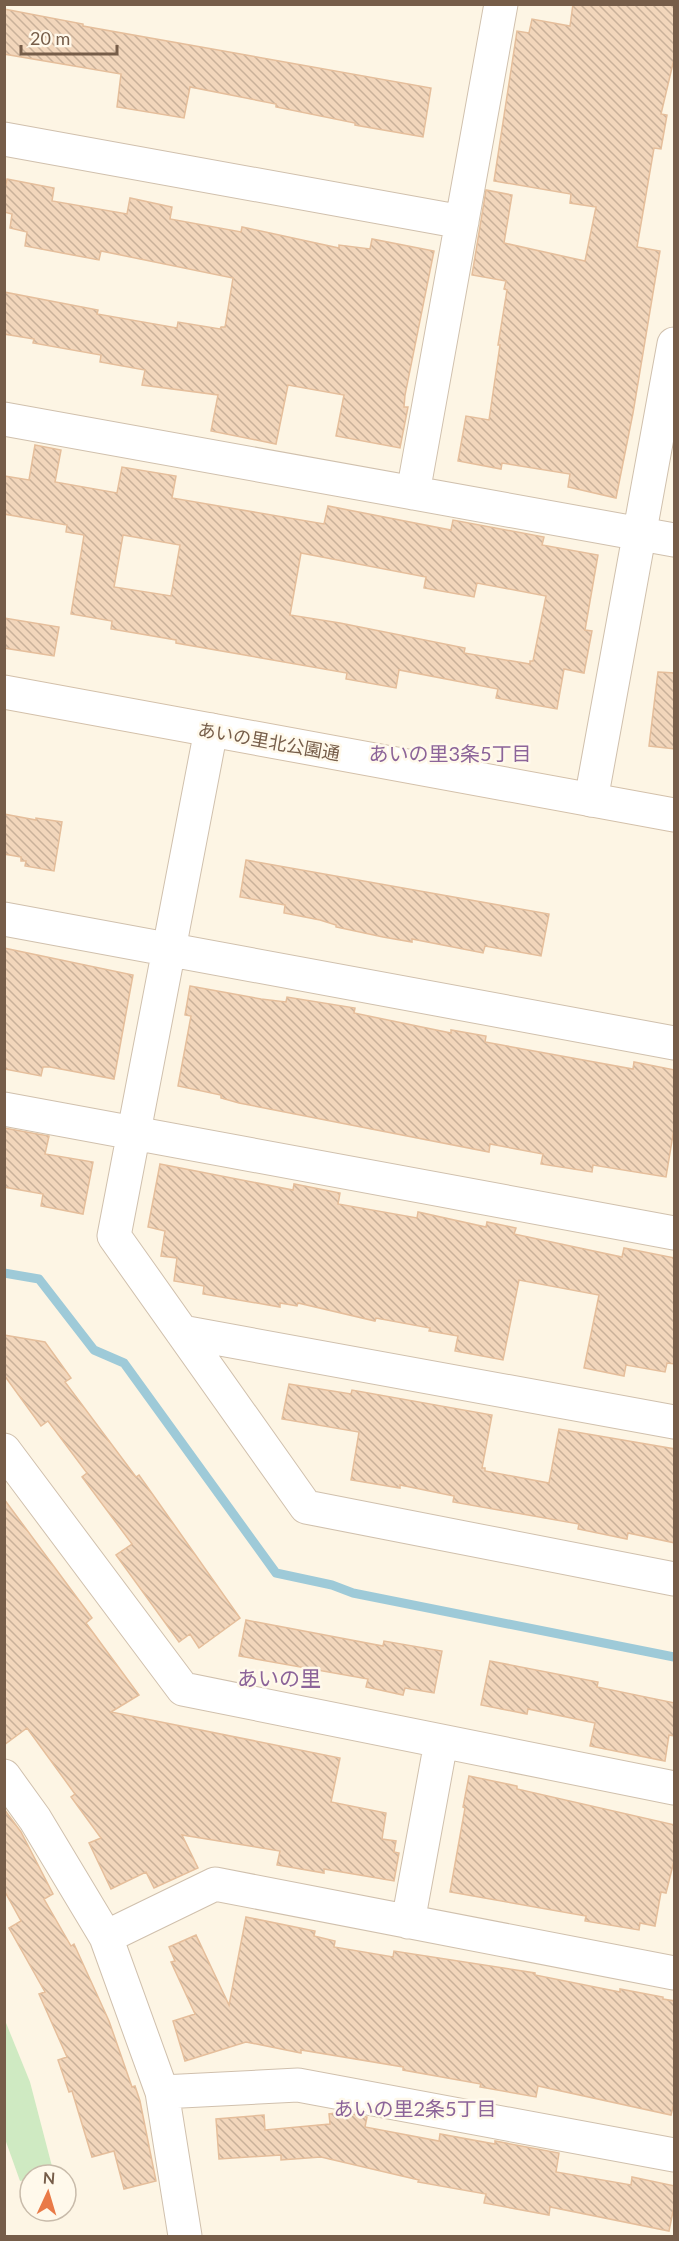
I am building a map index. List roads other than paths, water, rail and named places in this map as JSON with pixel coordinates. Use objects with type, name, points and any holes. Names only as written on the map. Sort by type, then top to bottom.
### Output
[{"type":"street","points":[[413,494],[501,4]]},
{"type":"street","points":[[4,139],[462,222]]},
{"type":"street","points":[[591,800],[675,344]]},
{"type":"street","points":[[4,419],[675,540]]},
{"type":"street","name":"あいの里北公園通","points":[[4,692],[675,815]]},
{"type":"street","points":[[212,730],[114,1236],[306,1507],[675,1579]]},
{"type":"street","points":[[4,919],[675,1042]]},
{"type":"street","points":[[4,1109],[675,1233]]},
{"type":"street","points":[[182,1332],[675,1422]]},
{"type":"street","points":[[4,1450],[183,1689],[675,1788]]},
{"type":"street","points":[[408,1922],[441,1742]]},
{"type":"street","points":[[4,1776],[35,1819],[106,1937],[162,2092],[185,2236]]},
{"type":"street","points":[[106,1937],[214,1884],[675,1972]]},
{"type":"street","points":[[162,2092],[298,2085],[675,2155]]},
{"type":"waterway","points":[[4,1273],[39,1279],[94,1350],[124,1363],[276,1573],[332,1585],[353,1593],[674,1657]]},
{"type":"district","name":"あいの里3条5丁目","points":[[450,753]]},
{"type":"district","name":"あいの里","points":[[279,1677]]},
{"type":"district","name":"あいの里2条5丁目","points":[[415,2108]]}]
